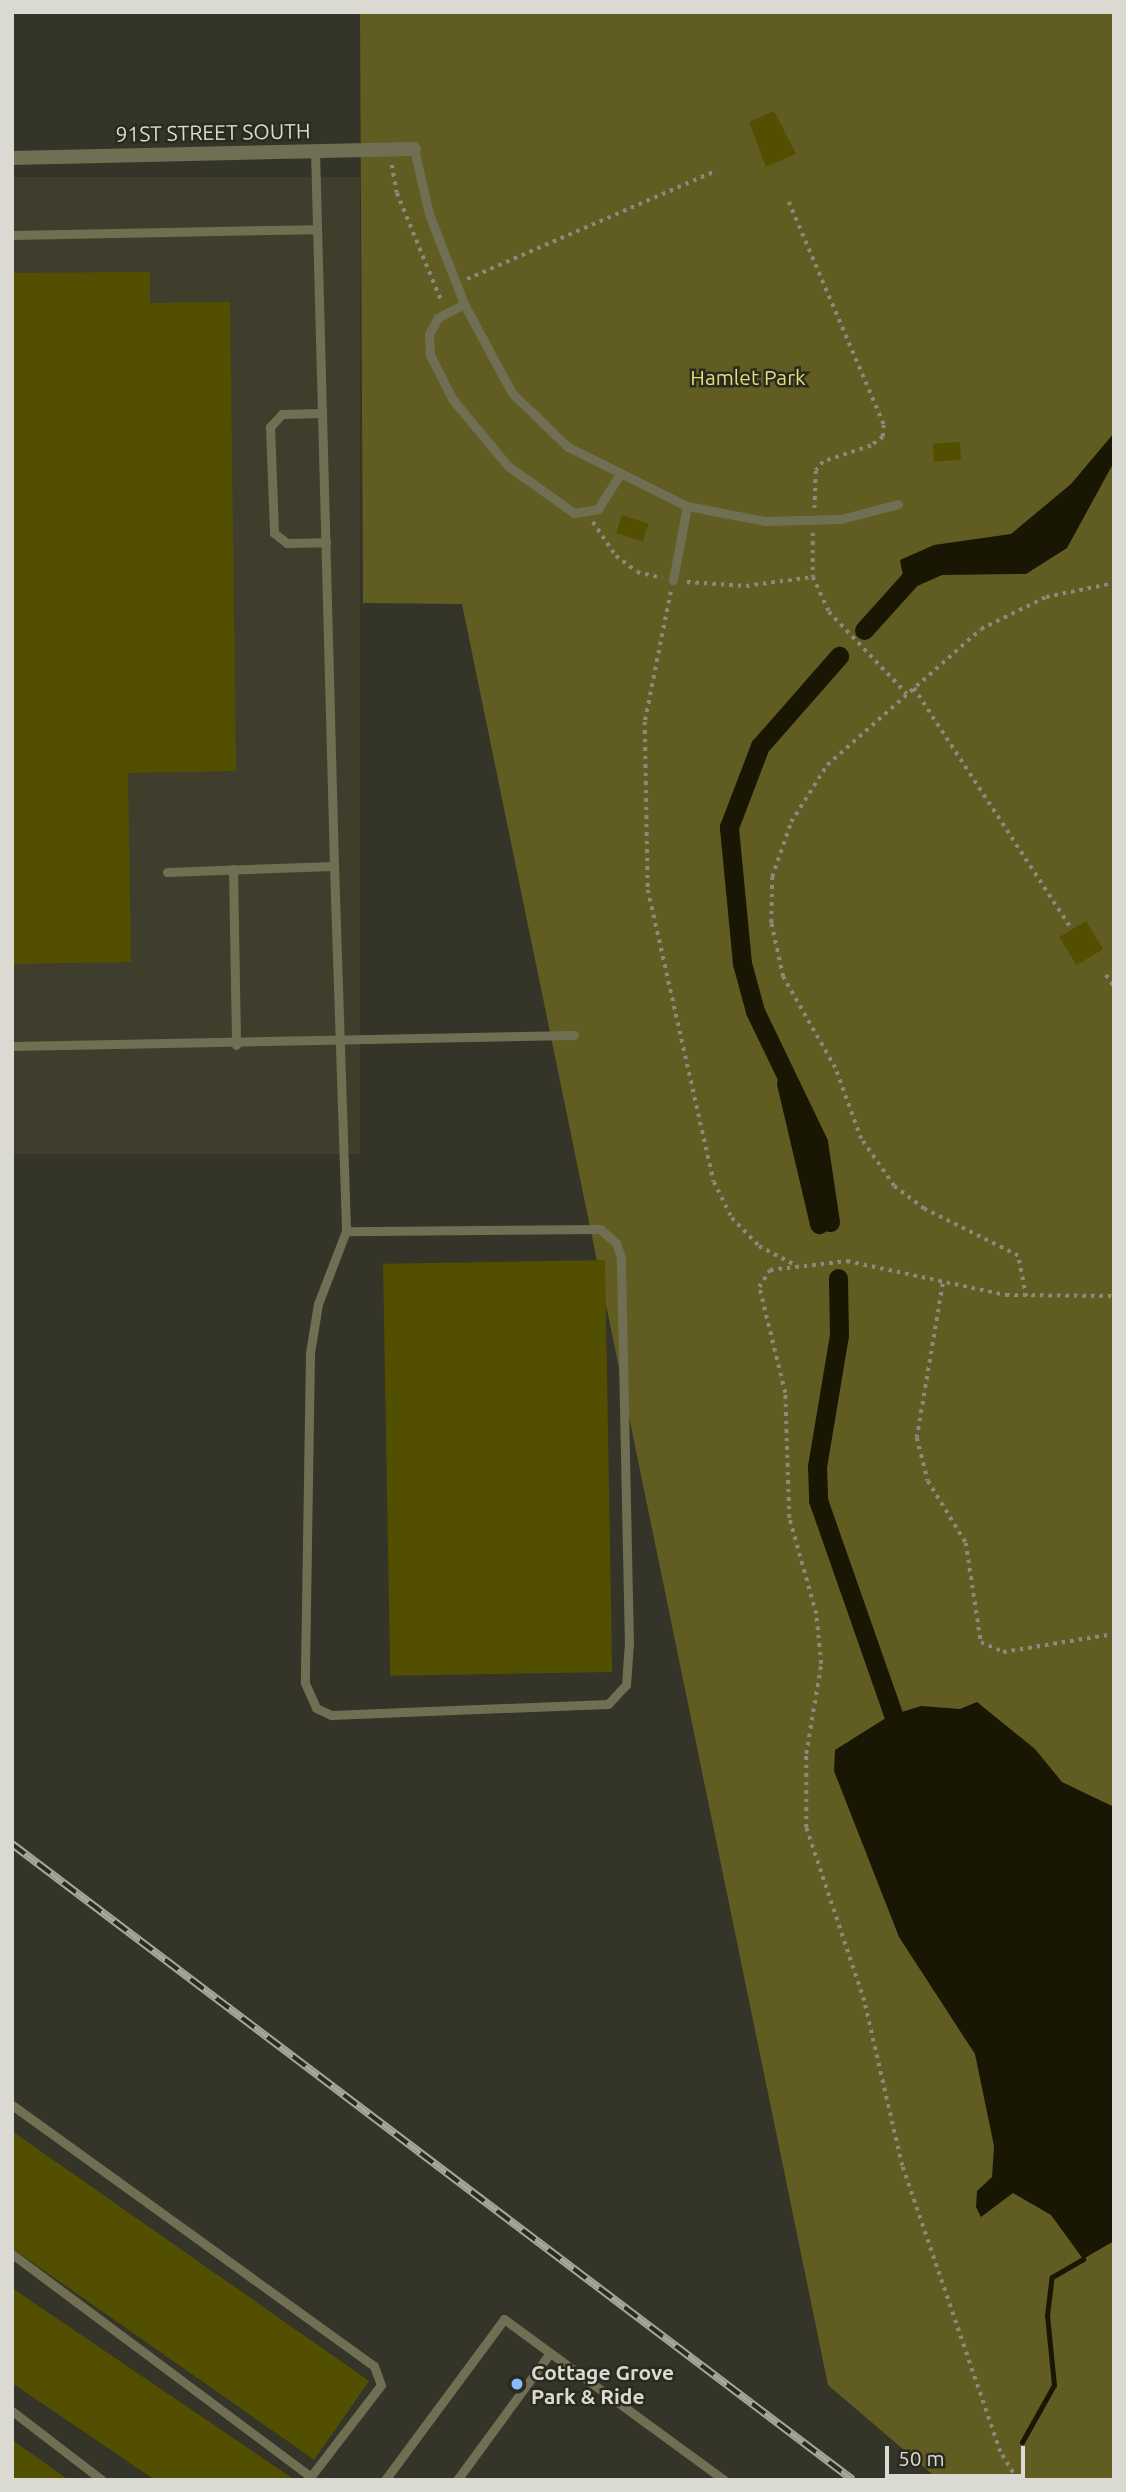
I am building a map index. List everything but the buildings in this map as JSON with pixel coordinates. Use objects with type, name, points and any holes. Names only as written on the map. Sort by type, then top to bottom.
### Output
[{"type":"street","name":"91ST STREET SOUTH","points":[[12,158],[414,149]]},
{"type":"lane","points":[[414,149],[429,214],[464,304],[512,393],[568,447],[619,475],[687,506],[765,521],[841,519],[898,504]]},
{"type":"lane","points":[[315,151],[346,1231],[317,1304],[310,1353],[305,1684],[316,1708],[331,1715],[608,1704],[626,1685],[629,1646],[621,1257],[615,1242],[600,1229],[346,1231]]},
{"type":"lane","points":[[12,235],[317,229]]},
{"type":"lane","points":[[464,304],[446,314],[429,334],[430,355],[453,400],[508,466],[574,513],[598,509],[619,475]]},
{"type":"lane","points":[[322,413],[282,414],[270,427],[274,533],[287,543],[326,542]]},
{"type":"lane","points":[[673,580],[687,506]]},
{"type":"lane","points":[[167,872],[334,866]]},
{"type":"lane","points":[[233,869],[236,1045]]},
{"type":"lane","points":[[12,1046],[339,1043],[574,1035]]},
{"type":"lane","points":[[12,2105],[374,2366],[380,2385],[309,2478],[12,2254]]},
{"type":"lane","points":[[385,2480],[504,2319],[724,2480]]},
{"type":"lane","points":[[459,2479],[550,2353]]},
{"type":"lane","points":[[12,2411],[102,2480]]},
{"type":"path","points":[[390,150],[397,193],[446,314]]},
{"type":"path","points":[[471,277],[715,171]]},
{"type":"path","points":[[789,202],[884,425],[883,436],[871,446],[823,462],[814,488]]},
{"type":"path","points":[[816,552],[817,591],[841,632],[907,694]]},
{"type":"path","points":[[673,580],[645,722],[648,890],[714,1182],[732,1218],[759,1246],[798,1267]]},
{"type":"path","points":[[1026,1297],[1018,1256],[924,1209],[874,1159],[835,1069],[792,999],[775,944],[772,877],[790,822],[827,765],[907,694],[1009,612],[1114,583]]},
{"type":"path","points":[[914,688],[1070,926]]},
{"type":"path","points":[[1106,975],[1114,986]]},
{"type":"path","points":[[1017,2480],[1003,2460],[902,2166],[867,2013],[806,1828],[806,1754],[821,1664],[816,1614],[789,1518],[785,1393],[759,1287],[770,1270],[847,1261],[943,1284],[1026,1297],[1114,1296]]},
{"type":"path","points":[[943,1284],[917,1438],[928,1481],[966,1543],[981,1643],[1003,1652],[1114,1634]]},
{"type":"shaded area","points":[[12,177],[360,177],[360,1154],[12,1154]]},
{"type":"shaded area","points":[[1114,433],[1114,462],[1067,548],[1026,574],[942,575],[906,591],[900,560],[934,545],[1011,534],[1071,484]]},
{"type":"shaded area","points":[[977,1702],[1035,1749],[1062,1782],[1114,1807],[1114,2241],[1083,2259],[1051,2215],[1013,2193],[981,2217],[976,2207],[977,2191],[992,2177],[994,2146],[975,2054],[899,1937],[834,1771],[835,1750],[889,1716],[921,1706],[960,1709]]},
{"type":"green space","name":"Hamlet Park","points":[[360,12],[1114,12],[1114,2480],[939,2480],[828,2385],[462,604],[363,603]]},
{"type":"waterway","points":[[864,630],[918,570]]},
{"type":"waterway","points":[[830,1222],[818,1142],[755,1011],[742,963],[729,827],[760,746],[839,656]]},
{"type":"waterway","points":[[786,1083],[819,1224]]},
{"type":"waterway","points":[[838,1278],[839,1335],[817,1466],[818,1500],[893,1714]]},
{"type":"waterway","points":[[1022,2442],[1054,2385],[1047,2315],[1052,2277],[1083,2259]]},
{"type":"railway","points":[[12,1844],[853,2480]]},
{"type":"place","name":"Cottage Grove Park & Ride","points":[[517,2384]]}]
